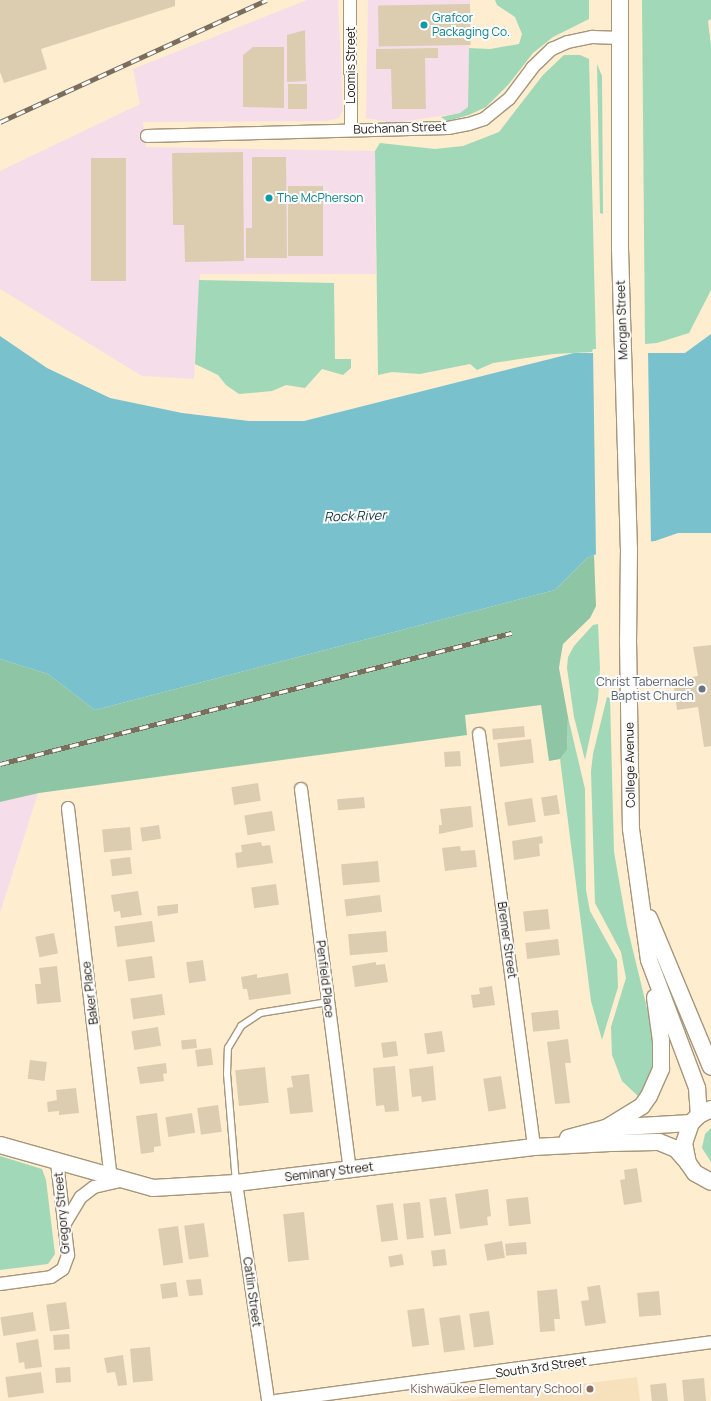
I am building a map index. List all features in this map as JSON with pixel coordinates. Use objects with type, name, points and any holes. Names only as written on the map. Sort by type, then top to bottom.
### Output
[{"type":"main road","name":"Morgan Street","points":[[620,0],[620,250],[629,548],[628,640]]},
{"type":"main road","name":"College Avenue","points":[[628,640],[630,829],[637,890],[649,960],[697,1088],[700,1116],[684,1143],[688,1163]]},
{"type":"main road","name":"College Avenue","points":[[637,890],[711,1067]]},
{"type":"main road","points":[[606,1128],[642,1106],[649,1096],[661,1069],[661,1041],[649,960]]},
{"type":"main road","name":"Seminary Street","points":[[534,1147],[606,1128],[700,1116]]},
{"type":"main road","name":"Seminary Street","points":[[0,1145],[57,1163],[118,1180],[154,1188],[236,1183],[534,1147],[659,1142],[676,1149],[688,1163]]},
{"type":"main road","points":[[688,1163],[695,1173],[711,1182]]},
{"type":"street","name":"Loomis Street","points":[[350,0],[351,130]]},
{"type":"street","name":"Buchanan Street","points":[[146,136],[448,128],[484,119],[509,99],[532,68],[552,49],[568,42],[586,38],[620,38]]},
{"type":"street","name":"Bremer Street","points":[[479,734],[534,1147]]},
{"type":"street","name":"Penfield Place","points":[[301,789],[350,1170]]},
{"type":"street","name":"Baker Place","points":[[68,808],[118,1180]]},
{"type":"street","name":"Gregory Street","points":[[0,1284],[51,1277],[63,1269],[68,1255],[57,1163]]},
{"type":"street","name":"Seminary Street","points":[[64,1225],[77,1202],[94,1187],[118,1180]]},
{"type":"street","name":"Catlin Street","points":[[236,1183],[268,1401]]},
{"type":"street","name":"South 3rd Street","points":[[276,1401],[711,1342]]},
{"type":"lane","points":[[236,1183],[227,1074],[228,1048],[241,1026],[260,1013],[328,1002]]},
{"type":"shaded area","points":[[307,0],[338,0],[343,110],[339,118],[327,121],[143,122],[146,147],[375,151],[376,274],[200,274],[194,379],[142,376],[0,289],[0,171],[140,104],[133,69]]},
{"type":"shaded area","points":[[368,0],[470,0],[468,107],[460,113],[394,123],[366,118]]},
{"type":"shaded area","points":[[38,793],[0,913],[0,802]]},
{"type":"shaded area","name":"Kishwaukee Elementary School","points":[[637,1377],[640,1401],[446,1401]]},
{"type":"green space","points":[[495,0],[589,0],[589,19],[553,37],[533,53],[508,85],[486,107],[469,115],[447,121],[441,117],[460,113],[468,107],[469,48],[490,49],[519,44],[522,34],[515,17],[497,5]]},
{"type":"green space","points":[[642,0],[711,0],[711,19],[708,21],[711,46],[711,290],[689,333],[657,343],[645,344]]},
{"type":"green space","points":[[564,55],[580,55],[589,59],[596,349],[593,349],[592,352],[553,354],[493,363],[477,370],[470,364],[420,374],[392,372],[378,375],[375,151],[380,143],[435,149],[463,146],[499,132],[543,75]]},
{"type":"green space","points":[[597,64],[602,76],[603,214],[600,213]]},
{"type":"green space","points":[[199,280],[334,283],[335,359],[351,359],[351,368],[343,375],[322,369],[305,388],[286,385],[272,391],[239,394],[226,385],[218,375],[195,364]]},
{"type":"green space","points":[[594,555],[596,606],[590,618],[563,644],[561,655],[559,668],[568,717],[567,750],[560,759],[549,761],[541,705],[465,715],[467,735],[39,793],[0,802],[0,659],[48,674],[95,710],[555,590],[587,558]]},
{"type":"green space","points":[[598,624],[600,668],[598,699],[585,760],[574,717],[567,668],[568,657],[574,646],[593,625]]},
{"type":"green space","points":[[607,697],[610,698],[614,852],[627,926],[655,1041],[654,1072],[641,1099],[622,1081],[612,1055],[611,1027],[626,978],[621,952],[595,903],[591,771],[593,754]]},
{"type":"green space","points":[[568,717],[585,789],[586,890],[590,911],[617,960],[618,987],[602,1040],[591,1001],[560,759],[567,750]]},
{"type":"green space","points":[[711,1128],[711,1162],[702,1148],[705,1134]]},
{"type":"green space","points":[[0,1156],[42,1169],[46,1180],[55,1254],[48,1264],[0,1270]]},
{"type":"water","name":"Rock River","points":[[711,334],[711,533],[678,533],[655,541],[618,545],[587,558],[555,590],[95,710],[48,674],[0,659],[0,336],[47,368],[110,398],[182,413],[249,421],[304,421],[574,353],[685,353]]},
{"type":"pier","points":[[593,350],[648,350],[651,544],[619,547],[596,557]]},
{"type":"building","points":[[0,0],[175,0],[175,6],[41,49],[47,69],[4,83],[0,72]]},
{"type":"building","name":"Grafcor Packaging Co.","points":[[470,4],[471,45],[379,47],[378,6]]},
{"type":"building","points":[[305,30],[306,81],[287,82],[287,35]]},
{"type":"building","points":[[253,47],[284,47],[284,108],[243,107],[243,55]]},
{"type":"building","points":[[438,48],[438,58],[425,58],[426,109],[392,109],[391,69],[376,69],[376,49]]},
{"type":"building","points":[[288,84],[307,84],[307,109],[288,109]]},
{"type":"building","points":[[243,152],[244,261],[185,262],[184,225],[173,225],[172,153]]},
{"type":"building","points":[[252,157],[286,157],[287,258],[246,258],[246,228],[252,228]]},
{"type":"building","points":[[91,158],[126,158],[126,281],[91,281]]},
{"type":"building","points":[[288,186],[323,186],[323,256],[288,256]]},
{"type":"building","points":[[711,645],[711,746],[704,747],[698,707],[677,710],[673,680],[698,676],[693,647]]},
{"type":"building","points":[[524,726],[525,737],[493,740],[492,729]]},
{"type":"building","points":[[531,739],[534,763],[500,767],[497,743]]},
{"type":"building","points":[[460,751],[461,766],[445,767],[444,752]]},
{"type":"building","points":[[258,783],[261,801],[234,805],[231,787]]},
{"type":"building","points":[[557,795],[560,814],[544,816],[541,798]]},
{"type":"building","points":[[364,797],[365,808],[338,810],[337,799]]},
{"type":"building","points":[[532,798],[536,822],[508,826],[504,802]]},
{"type":"building","points":[[471,806],[473,827],[439,834],[439,825],[442,825],[440,809]]},
{"type":"building","points":[[272,811],[275,831],[247,835],[244,815]]},
{"type":"building","points":[[159,825],[161,839],[142,842],[140,828]]},
{"type":"building","points":[[130,827],[132,850],[104,852],[102,829]]},
{"type":"building","points":[[542,836],[543,843],[539,844],[540,856],[514,860],[512,841]]},
{"type":"building","points":[[261,842],[262,846],[270,845],[273,863],[237,868],[235,853],[242,852],[241,845]]},
{"type":"building","points":[[460,846],[461,851],[475,850],[477,867],[445,871],[442,848]]},
{"type":"building","points":[[130,857],[132,874],[112,876],[110,859]]},
{"type":"building","points":[[378,861],[380,882],[343,885],[341,864]]},
{"type":"building","points":[[276,884],[279,905],[254,908],[251,887]]},
{"type":"building","points":[[138,891],[142,915],[121,918],[120,911],[114,912],[111,895]]},
{"type":"building","points":[[380,895],[382,912],[346,916],[344,899]]},
{"type":"building","points":[[178,904],[178,913],[158,916],[157,906]]},
{"type":"building","points":[[548,909],[550,929],[525,932],[523,912]]},
{"type":"building","points":[[152,921],[155,942],[117,947],[114,926]]},
{"type":"building","points":[[386,931],[388,952],[350,955],[348,934]]},
{"type":"building","points":[[54,933],[58,954],[39,957],[35,937]]},
{"type":"building","points":[[558,939],[560,955],[527,959],[525,943]]},
{"type":"building","points":[[152,956],[155,978],[128,982],[125,960]]},
{"type":"building","points":[[203,960],[206,981],[189,983],[186,962]]},
{"type":"building","points":[[376,962],[376,965],[385,964],[388,982],[355,987],[352,966]]},
{"type":"building","points":[[57,966],[61,1002],[37,1004],[35,984],[41,984],[39,968]]},
{"type":"building","points":[[288,973],[291,994],[249,1000],[247,989],[243,989],[241,977],[257,974],[257,978]]},
{"type":"building","points":[[492,986],[495,1005],[473,1008],[471,995],[480,994],[479,988]]},
{"type":"building","points":[[162,994],[165,1015],[133,1019],[130,998]]},
{"type":"building","points":[[558,1010],[560,1029],[533,1032],[531,1013]]},
{"type":"building","points":[[158,1027],[161,1046],[134,1050],[131,1031]]},
{"type":"building","points":[[442,1031],[445,1052],[427,1054],[424,1034]]},
{"type":"building","points":[[196,1039],[197,1048],[182,1050],[181,1041]]},
{"type":"building","points":[[568,1039],[571,1063],[565,1063],[570,1103],[555,1104],[547,1042]]},
{"type":"building","points":[[396,1041],[398,1056],[383,1058],[381,1043]]},
{"type":"building","points":[[211,1048],[213,1065],[197,1067],[195,1050]]},
{"type":"building","points":[[30,1060],[47,1062],[45,1081],[28,1079]]},
{"type":"building","points":[[166,1063],[167,1073],[163,1074],[164,1081],[140,1084],[137,1067]]},
{"type":"building","points":[[395,1066],[399,1111],[385,1112],[384,1105],[376,1106],[373,1068]]},
{"type":"building","points":[[433,1066],[436,1100],[422,1102],[421,1096],[412,1097],[409,1069]]},
{"type":"building","points":[[265,1067],[269,1103],[239,1106],[235,1070]]},
{"type":"building","points":[[309,1074],[313,1112],[290,1114],[287,1088],[293,1087],[291,1076]]},
{"type":"building","points":[[501,1076],[506,1109],[488,1111],[483,1079]]},
{"type":"building","points":[[76,1088],[79,1113],[59,1115],[59,1111],[48,1112],[47,1102],[57,1100],[56,1090]]},
{"type":"building","points":[[218,1105],[222,1132],[201,1135],[197,1108]]},
{"type":"building","points":[[157,1113],[161,1146],[154,1147],[154,1152],[141,1154],[136,1116]]},
{"type":"building","points":[[192,1113],[195,1133],[168,1137],[165,1117]]},
{"type":"building","points":[[637,1168],[642,1202],[624,1205],[620,1180],[625,1179],[624,1170]]},
{"type":"building","points":[[488,1189],[491,1216],[487,1217],[488,1225],[460,1229],[455,1194]]},
{"type":"building","points":[[446,1197],[451,1234],[434,1236],[429,1199]]},
{"type":"building","points":[[528,1197],[531,1224],[509,1226],[506,1199]]},
{"type":"building","points":[[420,1202],[424,1238],[407,1240],[403,1204]]},
{"type":"building","points":[[393,1203],[398,1240],[381,1242],[376,1205]]},
{"type":"building","points":[[304,1212],[309,1260],[288,1262],[283,1214]]},
{"type":"building","points":[[204,1223],[209,1257],[189,1259],[184,1226]]},
{"type":"building","points":[[178,1226],[183,1263],[163,1265],[158,1229]]},
{"type":"building","points":[[502,1241],[505,1258],[487,1261],[484,1244]]},
{"type":"building","points":[[526,1242],[527,1254],[506,1256],[505,1244]]},
{"type":"building","points":[[445,1249],[447,1265],[433,1267],[431,1251]]},
{"type":"building","points":[[402,1254],[404,1265],[390,1267],[388,1256]]},
{"type":"building","points":[[201,1279],[203,1295],[189,1296],[186,1280]]},
{"type":"building","points":[[176,1282],[178,1297],[162,1299],[160,1284]]},
{"type":"building","points":[[600,1285],[606,1323],[585,1326],[581,1301],[589,1300],[587,1287]]},
{"type":"building","points":[[557,1289],[560,1319],[554,1319],[555,1331],[540,1332],[537,1291]]},
{"type":"building","points":[[659,1291],[661,1315],[639,1317],[637,1293]]},
{"type":"building","points":[[66,1302],[70,1329],[50,1332],[46,1305]]},
{"type":"building","points":[[424,1308],[429,1345],[412,1347],[407,1310]]},
{"type":"building","points":[[489,1311],[494,1345],[474,1347],[469,1314]]},
{"type":"building","points":[[33,1312],[36,1331],[3,1336],[0,1317]]},
{"type":"building","points":[[460,1315],[465,1350],[444,1353],[439,1318]]},
{"type":"building","points":[[69,1334],[70,1349],[54,1350],[53,1335]]},
{"type":"building","points":[[38,1339],[42,1367],[25,1369],[24,1362],[19,1363],[16,1343]]},
{"type":"building","points":[[150,1347],[153,1381],[133,1383],[130,1349]]},
{"type":"building","points":[[123,1355],[127,1385],[118,1386],[115,1372],[107,1373],[104,1358]]},
{"type":"building","points":[[70,1367],[71,1382],[56,1383],[55,1368]]},
{"type":"building","points":[[41,1372],[44,1393],[8,1398],[5,1377]]},
{"type":"building","points":[[704,1378],[706,1401],[684,1401],[682,1380]]},
{"type":"building","points":[[666,1383],[668,1401],[652,1401],[650,1385]]},
{"type":"railway","points":[[0,122],[266,0]]},
{"type":"railway","points":[[0,764],[511,633]]},
{"type":"place","name":"Grafcor Packaging Co.","points":[[424,25]]},
{"type":"place","name":"The McPherson","points":[[269,198]]},
{"type":"place","name":"Christ Tabernacle Baptist Church","points":[[702,689]]},
{"type":"place","name":"Kishwaukee Elementary School","points":[[590,1389]]}]
